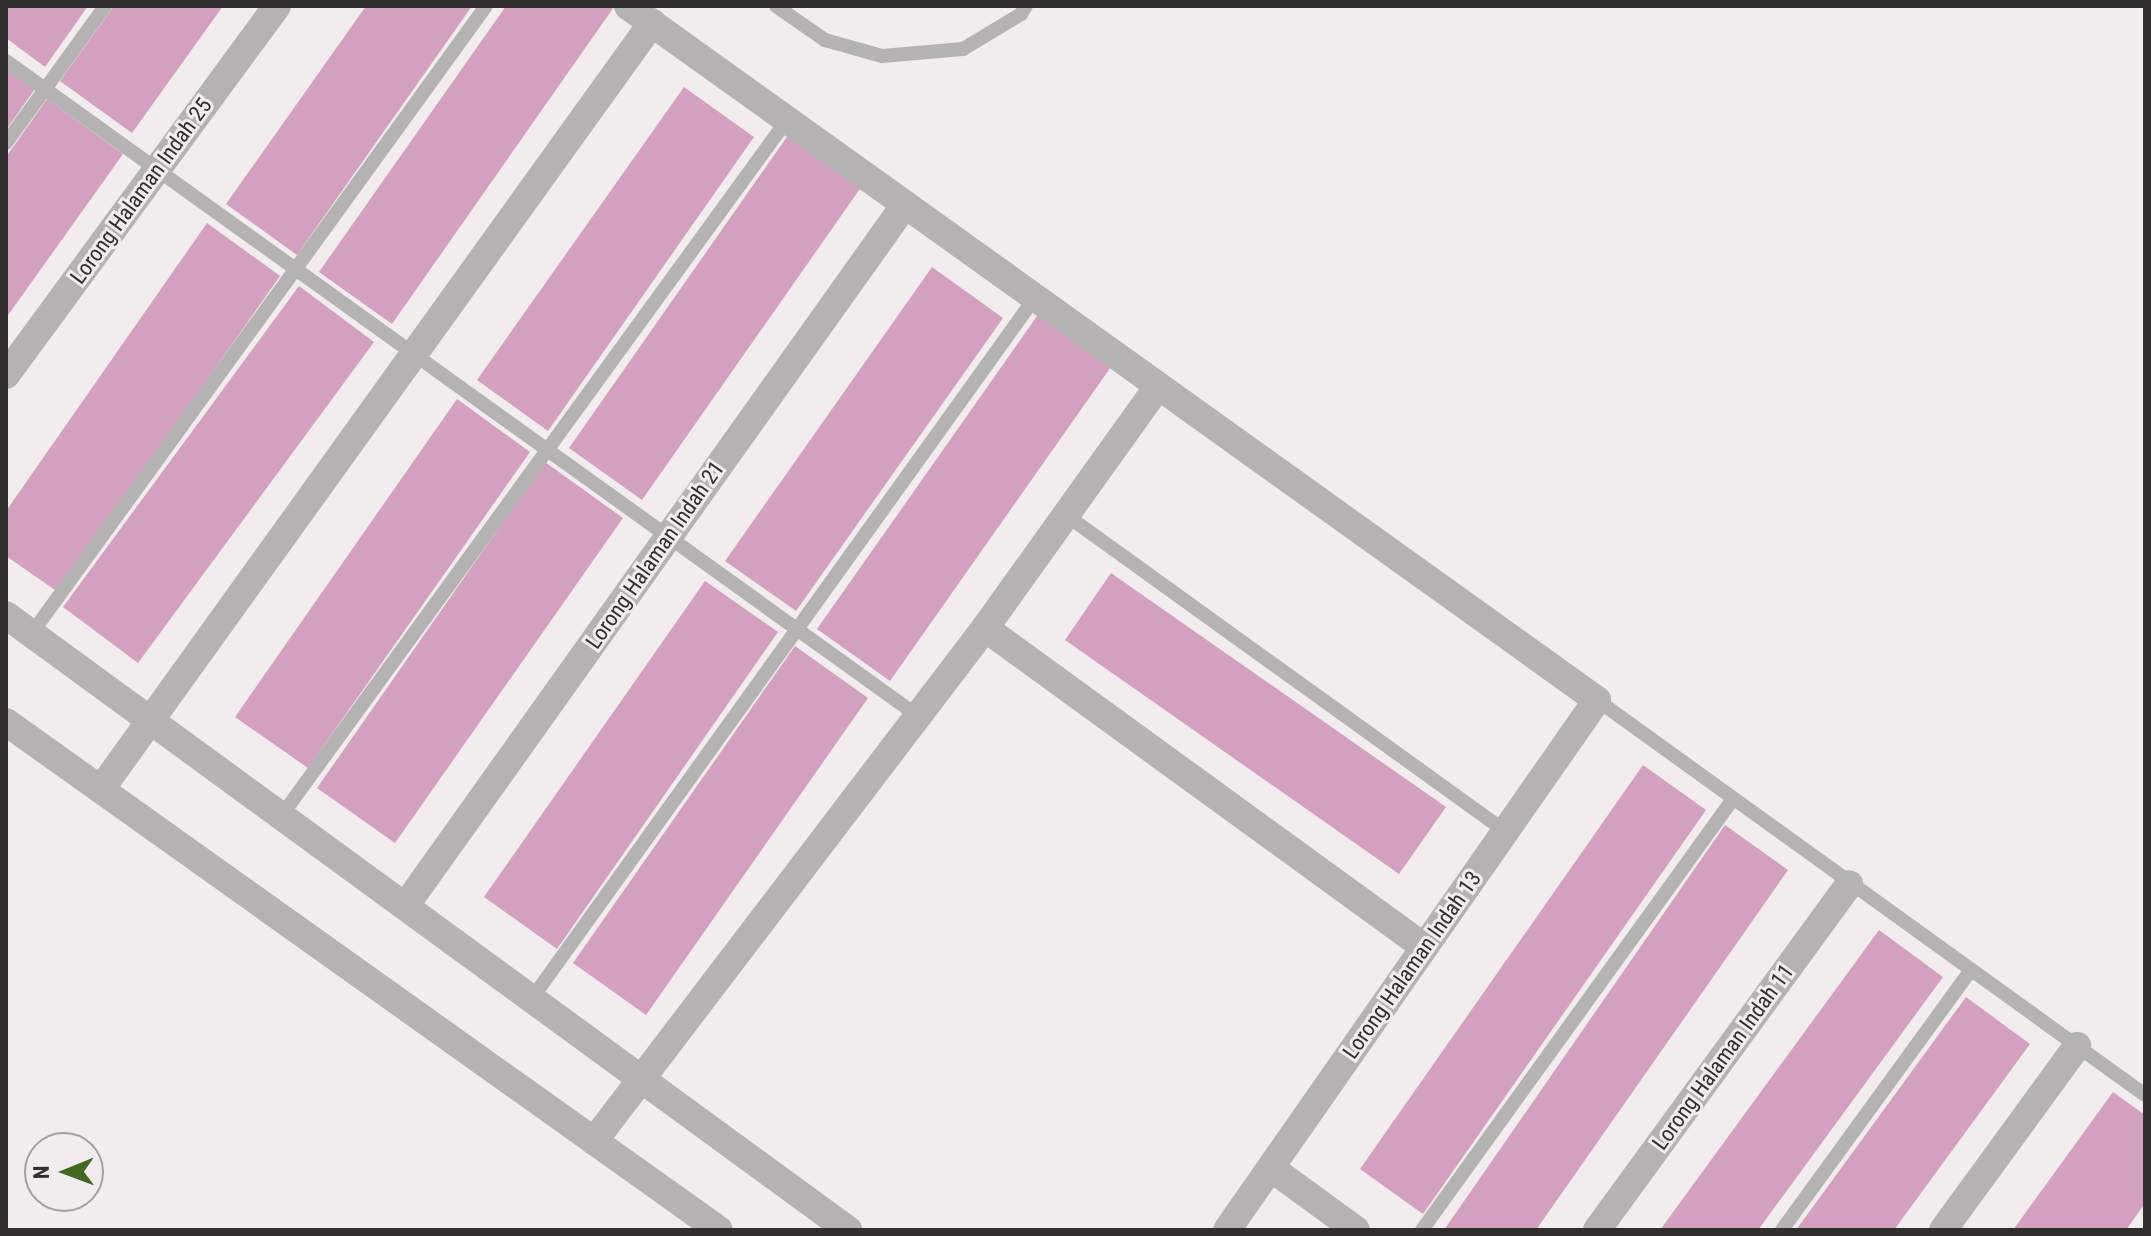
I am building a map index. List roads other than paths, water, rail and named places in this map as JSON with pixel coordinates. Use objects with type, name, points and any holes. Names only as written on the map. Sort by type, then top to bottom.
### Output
[{"type":"street","name":"Lorong Halaman Indah 25","points":[[6,375],[277,6]]},
{"type":"street","points":[[628,6],[1157,388],[1597,700]]},
{"type":"street","points":[[101,789],[652,23]]},
{"type":"street","name":"Lorong Halaman Indah 21","points":[[406,905],[904,206]]},
{"type":"street","points":[[594,1141],[985,628],[1157,388]]},
{"type":"street","points":[[6,615],[644,1078],[848,1230]]},
{"type":"street","points":[[985,628],[1424,947]]},
{"type":"street","name":"Lorong Halaman Indah 13","points":[[1227,1230],[1597,700]]},
{"type":"street","points":[[6,722],[719,1230]]},
{"type":"street","name":"Lorong Halaman Indah 11","points":[[1597,1230],[1849,884]]},
{"type":"street","points":[[1943,1230],[2077,1046]]},
{"type":"street","points":[[1271,1168],[1356,1230]]},
{"type":"lane","points":[[6,143],[105,6]]},
{"type":"lane","points":[[32,633],[486,6]]},
{"type":"lane","points":[[776,6],[825,40],[882,56],[963,49],[1021,14],[1026,6]]},
{"type":"lane","points":[[6,61],[918,716]]},
{"type":"lane","points":[[282,815],[787,120]]},
{"type":"lane","points":[[533,997],[1034,299]]},
{"type":"lane","points":[[1066,515],[1505,831]]},
{"type":"lane","points":[[1597,700],[2145,1095]]},
{"type":"lane","points":[[1422,1230],[1733,799]]},
{"type":"lane","points":[[1782,1230],[1970,971]]}]
